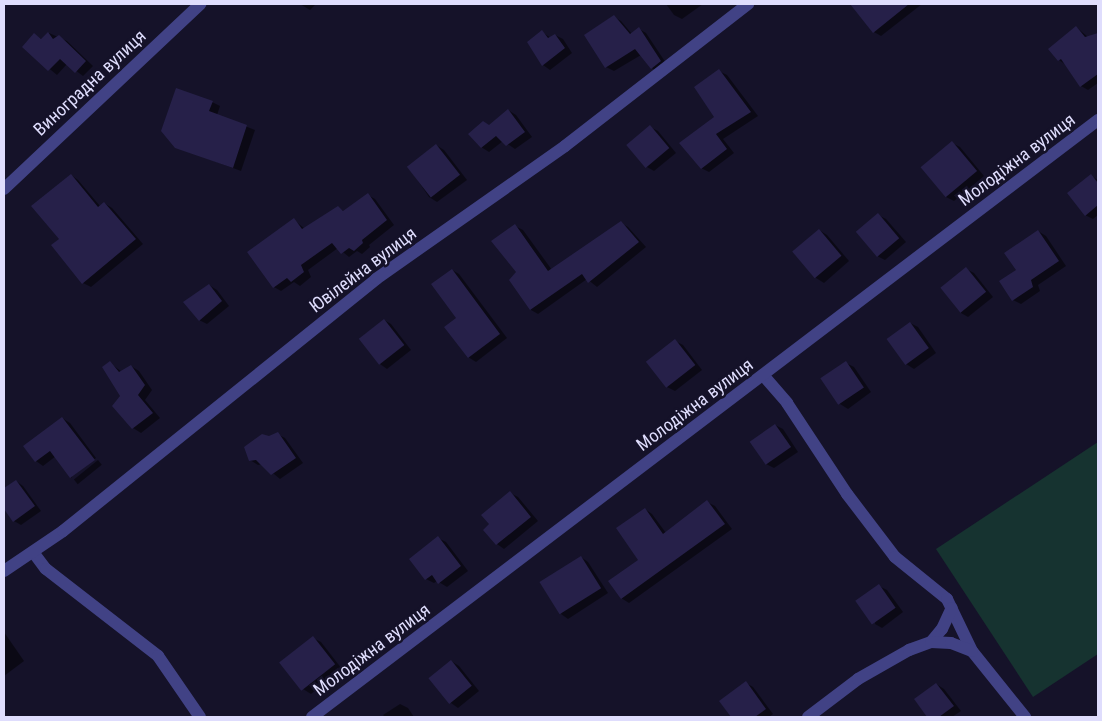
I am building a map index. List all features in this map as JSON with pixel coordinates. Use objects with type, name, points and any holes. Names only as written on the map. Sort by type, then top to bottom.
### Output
[{"type":"street","name":"Виноградна вулиця","points":[[4,189],[200,4]]},
{"type":"street","name":"Ювілейна вулиця","points":[[4,571],[64,531],[376,279],[564,146],[748,4]]},
{"type":"street","name":"Молодіжна вулиця","points":[[312,717],[1098,120]]},
{"type":"street","points":[[764,375],[788,403],[847,494],[895,556],[947,599],[972,651],[1025,717]]},
{"type":"street","points":[[32,552],[46,569],[158,656],[200,717]]},
{"type":"street","points":[[931,642],[942,629],[952,608]]},
{"type":"street","points":[[808,717],[858,679],[909,650],[931,642],[951,644],[972,651]]},
{"type":"green space","points":[[1098,442],[1098,654],[1033,697],[936,549]]},
{"type":"building","points":[[850,4],[909,4],[873,33]]},
{"type":"building","points":[[614,15],[630,34],[639,27],[661,61],[651,69],[635,49],[605,68],[584,35]]},
{"type":"building","points":[[1076,26],[1085,37],[1098,33],[1098,74],[1080,87],[1061,59],[1058,61],[1048,49]]},
{"type":"building","points":[[542,30],[548,38],[555,34],[565,48],[542,66],[527,42]]},
{"type":"building","points":[[48,32],[53,39],[59,35],[86,61],[75,73],[60,59],[48,71],[22,47],[34,33],[41,39]]},
{"type":"building","points":[[719,69],[751,112],[716,134],[727,149],[701,169],[679,143],[714,117],[694,87]]},
{"type":"building","points":[[176,88],[213,101],[209,111],[247,125],[233,168],[175,148],[161,131]]},
{"type":"building","points":[[508,109],[525,132],[506,146],[496,136],[481,148],[468,134],[483,121],[489,125]]},
{"type":"building","points":[[650,125],[669,148],[646,168],[626,145]]},
{"type":"building","points":[[952,141],[977,171],[946,197],[921,167]]},
{"type":"building","points":[[436,144],[460,175],[431,198],[407,167]]},
{"type":"building","points":[[71,174],[98,207],[104,202],[136,239],[82,284],[51,245],[59,239],[31,206]]},
{"type":"building","points":[[1091,174],[1098,183],[1098,205],[1085,216],[1067,193]]},
{"type":"building","points":[[368,193],[387,220],[362,240],[363,243],[354,251],[349,248],[341,254],[332,243],[301,265],[304,272],[291,282],[287,278],[273,288],[247,252],[294,218],[302,229],[338,206],[343,211]]},
{"type":"building","points":[[878,213],[899,238],[877,257],[856,232]]},
{"type":"building","points":[[621,221],[639,242],[588,283],[582,274],[530,310],[509,280],[516,272],[491,241],[515,224],[548,271]]},
{"type":"building","points":[[819,229],[841,256],[815,278],[792,251]]},
{"type":"building","points":[[1038,230],[1059,261],[1031,280],[1033,287],[1012,301],[999,281],[1016,270],[1004,253]]},
{"type":"building","points":[[966,267],[986,292],[960,313],[940,288]]},
{"type":"building","points":[[452,269],[500,334],[468,358],[444,327],[456,318],[431,284]]},
{"type":"building","points":[[209,284],[222,301],[199,321],[183,302]]},
{"type":"building","points":[[384,319],[404,345],[379,365],[359,339]]},
{"type":"building","points":[[910,322],[929,348],[905,365],[887,339]]},
{"type":"building","points":[[675,339],[695,365],[666,388],[646,362]]},
{"type":"building","points":[[110,361],[119,372],[131,365],[145,385],[138,395],[153,413],[132,429],[112,406],[120,396],[102,367]]},
{"type":"building","points":[[846,361],[864,388],[838,405],[820,378]]},
{"type":"building","points":[[62,417],[95,460],[70,478],[50,451],[35,462],[23,446]]},
{"type":"building","points":[[775,424],[791,447],[766,465],[750,442]]},
{"type":"building","points":[[278,432],[296,458],[271,475],[256,460],[249,461],[244,447],[262,434],[269,436]]},
{"type":"building","points":[[16,480],[35,506],[13,522],[4,509],[4,488]]},
{"type":"building","points":[[510,491],[531,517],[496,545],[483,530],[489,524],[481,515]]},
{"type":"building","points":[[707,500],[725,524],[621,599],[608,581],[638,560],[616,528],[645,508],[663,534]]},
{"type":"building","points":[[438,536],[461,566],[438,584],[432,575],[425,580],[409,559]]},
{"type":"building","points":[[581,556],[601,588],[560,614],[539,582]]},
{"type":"building","points":[[879,584],[896,608],[872,624],[855,601]]},
{"type":"building","points":[[313,636],[335,664],[301,691],[279,662]]},
{"type":"building","points":[[451,660],[472,686],[449,704],[428,678]]},
{"type":"building","points":[[746,681],[766,709],[755,717],[731,717],[719,701]]},
{"type":"building","points":[[936,683],[954,706],[939,717],[927,717],[914,699]]}]
